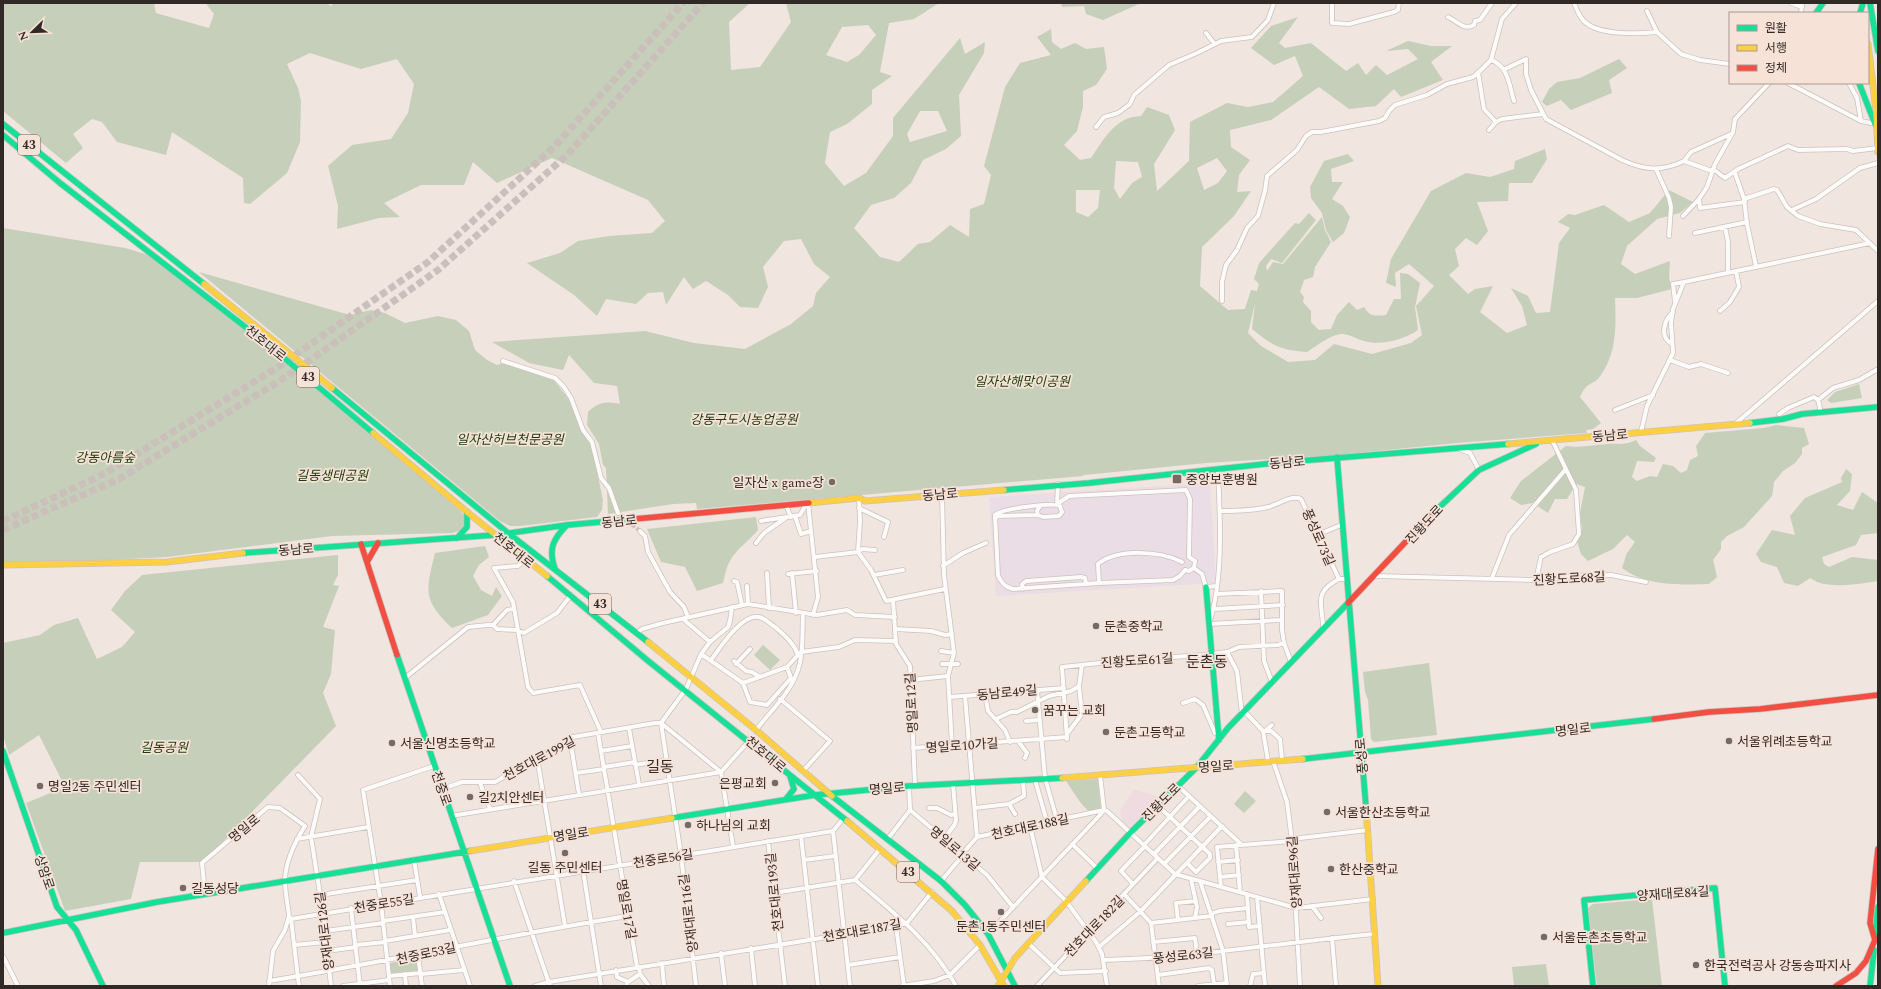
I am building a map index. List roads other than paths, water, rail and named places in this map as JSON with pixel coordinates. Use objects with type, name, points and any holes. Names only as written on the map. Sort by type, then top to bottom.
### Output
[{"type":"main road","points":[[1813,12],[1818,3]]},
{"type":"main road","points":[[1817,12],[1823,3]]},
{"type":"main road","points":[[1870,3],[1878,40],[1878,51]]},
{"type":"main road","points":[[1869,52],[1876,111],[1878,152]]},
{"type":"main road","points":[[1859,84],[1877,124]]},
{"type":"main road","name":"천호대로","points":[[3,124],[300,361],[508,533],[637,633],[756,730],[829,793],[941,881],[965,905],[988,934],[1014,986]]},
{"type":"main road","name":"천호대로","points":[[3,135],[60,183],[266,342],[525,560],[571,595],[647,660],[686,689],[749,740],[932,892],[952,911],[980,945],[1002,983]]},
{"type":"main road","name":"동남로","points":[[3,565],[167,562],[225,554],[495,535],[567,525],[786,504],[859,498],[865,501],[1058,484],[1089,483],[1337,457],[1459,449],[1735,424],[1878,406]]},
{"type":"main road","name":"진황도로","points":[[998,986],[1002,983],[1007,971],[1028,943],[1066,901],[1130,833],[1177,785],[1197,767],[1228,728],[1452,494],[1479,470],[1540,442]]},
{"type":"main road","name":"풍성로","points":[[1337,457],[1341,525],[1349,600],[1368,830],[1378,986]]},
{"type":"main road","points":[[457,538],[468,526],[467,512]]},
{"type":"main road","points":[[556,571],[550,556],[550,548],[556,536],[567,525]]},
{"type":"main road","points":[[367,562],[378,543]]},
{"type":"main road","name":"천중로","points":[[361,544],[434,766],[510,986]]},
{"type":"main road","points":[[1206,587],[1219,740]]},
{"type":"main road","points":[[1348,589],[1361,589]]},
{"type":"main road","name":"명일로","points":[[3,933],[66,919],[205,894],[815,794],[912,786],[1035,780],[1361,753],[1553,732],[1709,712],[1760,709],[1878,695]]},
{"type":"main road","points":[[1216,715],[1222,726],[1228,728]]},
{"type":"main road","name":"상암로","points":[[3,751],[57,907],[76,930],[103,986]]},
{"type":"main road","points":[[786,799],[794,789],[794,782],[788,773]]},
{"type":"main road","points":[[1836,986],[1856,972],[1866,961],[1875,940],[1870,923],[1878,849]]},
{"type":"main road","name":"양재대로84길","points":[[1592,986],[1584,900],[1715,888],[1725,986]]},
{"type":"main road","points":[[1870,986],[1878,907]]},
{"type":"street","points":[[1096,127],[1104,117],[1118,113],[1130,104],[1134,95],[1169,65],[1197,53],[1214,43],[1229,38],[1252,37],[1268,20],[1274,3]]},
{"type":"street","points":[[1332,3],[1332,23],[1343,25],[1394,12],[1398,10],[1399,3]]},
{"type":"street","points":[[1448,17],[1462,26],[1470,27],[1474,25],[1475,21],[1480,20],[1492,3]]},
{"type":"street","points":[[1222,301],[1222,282],[1226,265],[1237,250],[1247,228],[1258,216],[1265,191],[1267,176],[1290,157],[1306,136],[1312,132],[1321,132],[1379,121],[1385,118],[1396,105],[1427,95],[1447,84],[1473,77],[1491,60],[1502,19],[1516,3]]},
{"type":"street","points":[[1574,3],[1583,20],[1591,26],[1607,31],[1631,33],[1657,32]]},
{"type":"street","points":[[1791,3],[1802,5]]},
{"type":"street","points":[[1647,11],[1657,32],[1681,54],[1700,60],[1729,64]]},
{"type":"street","points":[[1206,33],[1214,43]]},
{"type":"street","points":[[1505,69],[1526,59],[1526,74],[1542,114],[1546,119],[1634,166],[1656,170],[1672,166],[1684,161],[1691,152],[1732,133]]},
{"type":"street","points":[[1491,60],[1499,63],[1505,69],[1514,100]]},
{"type":"street","points":[[1478,72],[1484,108],[1496,122]]},
{"type":"street","points":[[1682,216],[1699,199],[1707,187],[1713,170],[1732,133],[1735,119],[1768,84]]},
{"type":"street","points":[[1790,84],[1861,121],[1877,124]]},
{"type":"street","points":[[1850,84],[1857,98],[1861,121]]},
{"type":"street","points":[[1489,130],[1496,122],[1502,119],[1542,114]]},
{"type":"street","points":[[1684,161],[1713,170],[1725,178],[1735,173],[1738,169],[1788,146],[1798,150],[1847,149],[1853,151],[1878,148]]},
{"type":"street","points":[[1792,210],[1816,199],[1860,168],[1878,163]]},
{"type":"street","points":[[1656,170],[1669,198],[1671,207],[1669,236]]},
{"type":"street","points":[[1735,173],[1745,200],[1747,222],[1756,266]]},
{"type":"street","points":[[1699,199],[1700,208],[1745,200],[1777,190],[1798,216],[1820,224],[1856,230],[1878,251]]},
{"type":"street","points":[[1695,233],[1747,222]]},
{"type":"street","points":[[1726,227],[1728,242],[1728,272]]},
{"type":"street","points":[[1675,304],[1673,284],[1870,243]]},
{"type":"street","points":[[1720,311],[1730,302],[1738,286],[1736,271]]},
{"type":"street","points":[[1641,432],[1647,406],[1673,353],[1671,323],[1675,304],[1684,282]]},
{"type":"street","points":[[1735,424],[1878,300]]},
{"type":"street","points":[[1672,344],[1667,341],[1664,335],[1666,321],[1673,312]]},
{"type":"street","points":[[1670,360],[1689,367],[1701,364],[1728,373]]},
{"type":"street","points":[[503,361],[555,378],[564,387],[571,398],[583,430],[592,442],[601,478],[609,488],[618,513]]},
{"type":"street","points":[[1818,400],[1833,388],[1859,380],[1878,369]]},
{"type":"street","points":[[1615,410],[1652,394]]},
{"type":"street","points":[[1780,414],[1788,408],[1814,397],[1818,400],[1821,412]]},
{"type":"street","points":[[1536,580],[1541,557],[1550,552],[1573,544],[1579,534],[1576,490],[1552,440]]},
{"type":"street","points":[[1459,449],[1470,453],[1479,470]]},
{"type":"street","points":[[1492,578],[1509,535],[1566,469]]},
{"type":"street","points":[[1218,470],[1220,511],[1218,586],[1214,609],[1209,624],[1281,620]]},
{"type":"street","points":[[1057,504],[1058,484]]},
{"type":"street","points":[[1185,570],[1180,576],[1173,580],[1099,583],[1024,589],[1008,588],[1000,581],[998,575],[994,521],[995,515],[1000,512],[1057,504],[1069,496],[1186,490],[1190,499],[1190,557]]},
{"type":"street","points":[[942,494],[943,566],[954,653],[948,676],[952,746]]},
{"type":"street","points":[[859,498],[858,552],[874,575],[886,601],[945,589]]},
{"type":"street","name":"풍성로73길","points":[[1220,511],[1253,510],[1269,507],[1292,498],[1299,498],[1305,504],[1317,536],[1339,579],[1347,579]]},
{"type":"street","points":[[761,521],[800,515],[808,503]]},
{"type":"street","points":[[808,503],[817,571],[818,597],[813,615]]},
{"type":"street","points":[[786,504],[801,534],[811,531]]},
{"type":"street","points":[[994,521],[998,516],[1038,514],[1043,517],[1058,516],[1060,515],[1062,508],[1057,504]]},
{"type":"street","points":[[1038,514],[1037,509],[1040,506]]},
{"type":"street","points":[[860,508],[888,522],[884,537]]},
{"type":"street","points":[[756,543],[764,533],[791,516]]},
{"type":"street","points":[[1317,536],[1341,525]]},
{"type":"street","points":[[640,531],[645,536],[648,552],[670,592],[684,607],[686,618],[710,642]]},
{"type":"street","points":[[943,566],[963,553],[986,543]]},
{"type":"street","points":[[815,557],[858,552],[862,549],[875,550]]},
{"type":"street","points":[[1099,583],[1098,564],[1114,557],[1131,554],[1153,554],[1174,558],[1182,562],[1185,570]]},
{"type":"street","points":[[1182,562],[1185,558],[1190,557]]},
{"type":"street","points":[[1190,557],[1195,561],[1194,568]]},
{"type":"street","points":[[516,630],[513,602],[494,568],[518,566],[525,560]]},
{"type":"street","points":[[1194,568],[1202,574],[1206,587],[1218,586]]},
{"type":"street","points":[[1185,570],[1191,570],[1194,568]]},
{"type":"street","points":[[874,575],[903,570]]},
{"type":"street","points":[[796,613],[790,574],[817,571]]},
{"type":"street","points":[[768,574],[769,608]]},
{"type":"street","name":"진황도로68길","points":[[1375,576],[1536,580],[1587,575],[1612,575],[1646,582]]},
{"type":"street","points":[[1024,589],[1022,584],[1026,581],[1081,577],[1085,578],[1086,584]]},
{"type":"street","points":[[1323,628],[1320,599],[1321,594],[1339,579]]},
{"type":"street","points":[[734,581],[737,582],[739,586],[742,605]]},
{"type":"street","points":[[747,586],[748,604]]},
{"type":"street","points":[[1216,594],[1282,590],[1281,620],[1284,643],[1291,662]]},
{"type":"street","points":[[1261,591],[1264,661],[1272,682]]},
{"type":"street","points":[[493,625],[497,629],[516,630],[524,634],[553,617],[571,595]]},
{"type":"street","name":"명일로12길","points":[[893,600],[896,641],[910,666],[913,748],[912,786]]},
{"type":"street","points":[[637,633],[642,628],[748,604],[813,615],[847,610],[855,615],[895,617]]},
{"type":"street","points":[[1214,609],[1282,605]]},
{"type":"street","points":[[732,607],[728,627],[710,642],[701,654],[686,689],[661,724],[721,772],[733,846]]},
{"type":"street","points":[[405,678],[468,627],[493,625],[507,610],[513,609]]},
{"type":"street","points":[[756,730],[797,675],[801,652],[803,613]]},
{"type":"street","points":[[710,660],[743,621],[759,617],[767,621],[786,637],[795,648],[798,655],[787,667],[743,683]]},
{"type":"street","points":[[896,629],[931,631],[945,635],[952,634]]},
{"type":"street","name":"명일로17길","points":[[516,630],[528,687],[533,693],[580,685],[599,732],[628,916],[640,974]]},
{"type":"street","points":[[801,652],[838,647],[855,640],[896,641]]},
{"type":"street","name":"진황도로61길","points":[[1064,688],[1062,667],[1212,654],[1227,652],[1239,647],[1284,643]]},
{"type":"street","points":[[750,649],[735,662],[746,672],[752,672],[760,677]]},
{"type":"street","points":[[941,651],[954,653]]},
{"type":"street","points":[[1227,652],[1237,671],[1243,713],[1264,731],[1270,761]]},
{"type":"street","points":[[701,654],[743,683],[750,702],[767,705],[791,678],[787,667]]},
{"type":"street","points":[[942,664],[958,664]]},
{"type":"street","points":[[1067,737],[1082,714],[1079,686],[1082,665]]},
{"type":"street","points":[[910,680],[948,676]]},
{"type":"street","points":[[996,719],[1011,712],[1017,712],[1038,701],[1071,691],[1079,686]]},
{"type":"street","points":[[1064,688],[1067,737]]},
{"type":"street","name":"동남로49길","points":[[950,697],[1064,688]]},
{"type":"street","points":[[1037,690],[1045,778],[1057,820]]},
{"type":"street","name":"명일로10가길","points":[[985,694],[988,711],[1005,730],[1010,742]]},
{"type":"street","points":[[965,696],[977,837]]},
{"type":"street","name":"천호대로","points":[[780,699],[830,741],[803,771]]},
{"type":"street","points":[[1183,703],[1195,699],[1201,702],[1215,733],[1218,733]]},
{"type":"street","points":[[1026,721],[1039,720]]},
{"type":"street","name":"천호대로199길","points":[[442,789],[462,782],[495,782],[570,739],[599,732],[661,724]]},
{"type":"street","name":"양재대로116길","points":[[661,724],[681,855],[696,986]]},
{"type":"street","points":[[1264,731],[1272,725]]},
{"type":"street","points":[[629,728],[639,784]]},
{"type":"street","points":[[1264,731],[1271,731],[1280,738],[1282,760]]},
{"type":"street","name":"명일로10가길","points":[[913,748],[1042,740],[1067,737]]},
{"type":"street","points":[[570,739],[579,794]]},
{"type":"street","points":[[451,816],[669,779],[721,772],[749,740]]},
{"type":"street","points":[[1018,741],[1028,753],[1025,758]]},
{"type":"street","points":[[601,750],[632,746]]},
{"type":"street","points":[[537,757],[565,926]]},
{"type":"street","points":[[576,773],[635,763],[666,760]]},
{"type":"street","name":"양재대로96길","points":[[1270,761],[1287,802],[1292,840],[1300,986]]},
{"type":"street","points":[[390,986],[381,904],[363,790],[434,766]]},
{"type":"street","points":[[988,934],[1104,810],[1100,774]]},
{"type":"street","points":[[298,775],[320,799],[310,837]]},
{"type":"street","points":[[975,808],[1009,804],[1024,796],[1023,780]]},
{"type":"street","points":[[1035,780],[1047,822]]},
{"type":"street","points":[[480,783],[490,809]]},
{"type":"street","points":[[945,838],[955,824],[953,784]]},
{"type":"street","points":[[1177,785],[1242,845]]},
{"type":"street","points":[[887,840],[910,810],[912,786]]},
{"type":"street","points":[[1145,846],[1189,796]]},
{"type":"street","name":"천호대로188길","points":[[1009,804],[1015,814]]},
{"type":"street","points":[[1158,806],[1210,854]]},
{"type":"street","points":[[1154,854],[1200,806]]},
{"type":"street","name":"명일로","points":[[205,894],[202,864],[268,807],[280,808],[305,826],[296,839],[287,865],[285,881]]},
{"type":"street","points":[[929,808],[937,808],[951,815],[955,814]]},
{"type":"street","name":"명일로13길","points":[[910,810],[987,875],[1013,907]]},
{"type":"street","points":[[1104,810],[1107,811],[1175,874],[1296,908],[1373,899]]},
{"type":"street","name":"천호대로188길","points":[[941,881],[977,837],[1104,810]]},
{"type":"street","points":[[1164,864],[1211,816]]},
{"type":"street","points":[[844,818],[833,831],[850,986]]},
{"type":"street","points":[[1030,826],[1042,877],[1066,901],[1089,931],[1099,947],[1106,971],[1107,986]]},
{"type":"street","points":[[1099,947],[1141,911],[1222,826]]},
{"type":"street","points":[[296,839],[368,827]]},
{"type":"street","points":[[1221,887],[1217,847],[1292,840],[1368,830]]},
{"type":"street","name":"천중로56길","points":[[476,888],[833,831]]},
{"type":"street","points":[[801,836],[818,986]]},
{"type":"street","name":"양재대로126길","points":[[310,837],[323,913],[331,986]]},
{"type":"street","name":"천호대로193길","points":[[768,841],[780,944]]},
{"type":"street","points":[[1072,844],[1097,868]]},
{"type":"street","points":[[1236,845],[1240,892]]},
{"type":"street","name":"천호대로182길","points":[[1133,884],[1120,871],[1145,846]]},
{"type":"street","points":[[774,893],[855,880],[880,849]]},
{"type":"street","points":[[1210,854],[1217,852]]},
{"type":"street","points":[[1187,862],[1196,872],[1210,858],[1210,854]]},
{"type":"street","points":[[804,860],[836,856]]},
{"type":"street","name":"천호대로182길","points":[[1037,986],[1158,858]]},
{"type":"street","points":[[414,860],[420,897]]},
{"type":"street","points":[[1218,862],[1238,860]]},
{"type":"street","points":[[583,870],[601,986]]},
{"type":"street","points":[[1220,877],[1239,875]]},
{"type":"street","points":[[1191,879],[1198,907],[1195,918]]},
{"type":"street","points":[[320,895],[417,880]]},
{"type":"street","points":[[855,880],[906,923],[946,968],[956,986]]},
{"type":"street","points":[[285,881],[298,986]]},
{"type":"street","points":[[1198,986],[1227,984],[1223,951],[1200,881]]},
{"type":"street","points":[[514,882],[549,984]]},
{"type":"street","name":"천중로55길","points":[[290,917],[476,888]]},
{"type":"street","name":"천호대로187길","points":[[535,986],[616,970],[896,926],[906,923],[932,892]]},
{"type":"street","points":[[439,894],[470,986]]},
{"type":"street","points":[[1124,894],[1151,923],[1154,958],[1159,986]]},
{"type":"street","points":[[1247,894],[1249,927],[1260,926]]},
{"type":"street","points":[[1257,897],[1265,986]]},
{"type":"street","points":[[1178,920],[1176,904],[1196,901]]},
{"type":"street","points":[[1312,906],[1321,918]]},
{"type":"street","points":[[351,908],[360,985]]},
{"type":"street","points":[[1151,923],[1195,918],[1211,915],[1219,911],[1248,908]]},
{"type":"street","points":[[325,931],[354,928],[445,912]]},
{"type":"street","name":"천중로53길","points":[[269,981],[388,961],[532,932],[628,916]]},
{"type":"street","points":[[269,986],[273,951],[285,930],[290,917]]},
{"type":"street","points":[[413,917],[415,936]]},
{"type":"street","points":[[1228,924],[1249,922]]},
{"type":"street","points":[[896,926],[904,986],[934,981],[950,975],[980,945]]},
{"type":"street","points":[[327,952],[450,930]]},
{"type":"street","name":"풍성로63길","points":[[1103,960],[1154,958],[1197,954],[1262,945],[1375,934]]},
{"type":"street","points":[[1153,942],[1195,938],[1197,954]]},
{"type":"street","points":[[1332,938],[1336,986]]},
{"type":"street","points":[[294,945],[326,942]]},
{"type":"street","points":[[1028,943],[1054,968]]},
{"type":"street","points":[[780,944],[785,986]]},
{"type":"street","points":[[751,948],[755,986]]},
{"type":"street","points":[[721,953],[725,986]]},
{"type":"street","points":[[418,955],[422,986]]},
{"type":"street","points":[[3,956],[18,986]]},
{"type":"street","points":[[848,965],[900,957]]},
{"type":"street","points":[[662,963],[664,986]]},
{"type":"street","points":[[3,970],[9,968]]},
{"type":"street","name":"천호대로182길","points":[[1054,968],[1060,973],[1106,971]]},
{"type":"street","points":[[1158,975],[1209,968],[1212,970],[1214,984]]},
{"type":"street","points":[[343,986],[360,985],[405,974],[464,970]]},
{"type":"street","points":[[616,970],[617,977],[627,984],[640,974],[649,986]]},
{"type":"street","points":[[1250,986],[1253,974],[1264,973]]},
{"type":"street","points":[[405,974],[406,986]]},
{"type":"street","points":[[934,981],[935,986]]},
{"type":"tunnel","points":[[3,521],[106,473],[278,367],[428,262],[555,146],[683,3]]},
{"type":"tunnel","points":[[3,530],[119,479],[286,377],[438,270],[567,155],[703,3]]},
{"type":"tunnel","points":[[618,513],[640,531]]},
{"type":"place","name":"중앙보훈병원","points":[[1177,479]]},
{"type":"place","name":"일자산 x game장","points":[[832,482]]},
{"type":"place","name":"둔촌중학교","points":[[1096,626]]},
{"type":"place","name":"꿈꾸는 교회","points":[[1035,710]]},
{"type":"place","name":"둔촌고등학교","points":[[1106,732]]},
{"type":"place","name":"서울위례초등학교","points":[[1729,741]]},
{"type":"place","name":"서울신명초등학교","points":[[392,743]]},
{"type":"place","name":"은평교회","points":[[775,783]]},
{"type":"place","name":"명일2동 주민센터","points":[[40,786]]},
{"type":"place","name":"길2치안센터","points":[[470,797]]},
{"type":"place","name":"서울한산초등학교","points":[[1327,812]]},
{"type":"place","name":"하나님의 교회","points":[[688,825]]},
{"type":"place","name":"길동 주민센터","points":[[565,853]]},
{"type":"place","name":"한산중학교","points":[[1331,869]]},
{"type":"place","name":"길동성당","points":[[183,888]]},
{"type":"place","name":"둔촌1동주민센터","points":[[1001,912]]},
{"type":"place","name":"서울둔촌초등학교","points":[[1544,937]]},
{"type":"place","name":"한국전력공사 강동송파지사","points":[[1696,965]]},
{"type":"district","name":"둔촌동","points":[[1207,662]]},
{"type":"district","name":"길동","points":[[660,767]]},
{"type":"park label","name":"일자산해맞이공원","points":[[1022,381]]},
{"type":"park label","name":"강동구도시농업공원","points":[[744,419]]},
{"type":"park label","name":"일자산허브천문공원","points":[[510,439]]},
{"type":"park label","name":"강동아름숲","points":[[105,457]]},
{"type":"park label","name":"길동생태공원","points":[[332,475]]},
{"type":"park label","name":"길동공원","points":[[164,747]]}]
